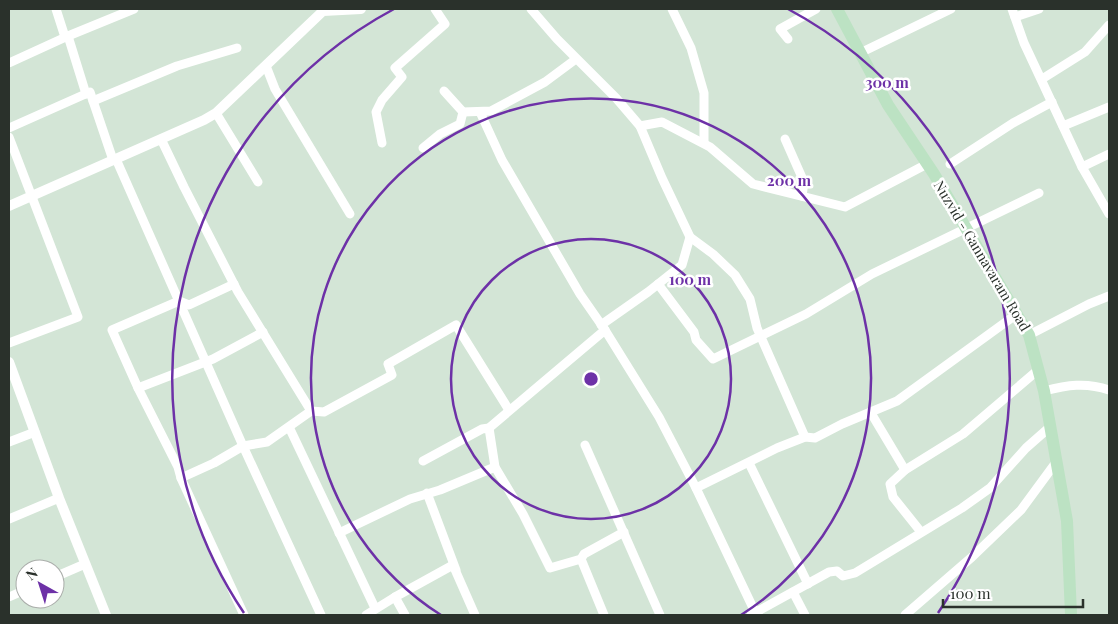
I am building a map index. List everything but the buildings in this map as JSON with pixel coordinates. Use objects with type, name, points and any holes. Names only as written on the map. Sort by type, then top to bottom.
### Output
[{"type":"main road","name":"Nuzvid - Gannavaram Road","points":[[837,9],[888,105],[927,164],[1029,335],[1044,391],[1067,521],[1072,615]]},
{"type":"street","points":[[56,9],[114,160],[321,615]]},
{"type":"street","points":[[9,63],[66,36],[134,9]]},
{"type":"street","points":[[9,206],[204,120],[216,113],[323,11],[362,9]]},
{"type":"street","points":[[382,143],[376,112],[382,100],[402,77],[396,68],[446,24],[435,9]]},
{"type":"street","points":[[531,9],[640,126],[690,237],[713,254],[736,275],[750,299],[760,336],[805,437]]},
{"type":"street","points":[[672,9],[691,48],[704,93],[704,143]]},
{"type":"street","points":[[788,39],[780,29],[816,9]]},
{"type":"street","points":[[860,52],[951,9]]},
{"type":"street","points":[[1038,9],[1014,13],[1024,43],[1082,167],[1106,203],[1109,214]]},
{"type":"street","points":[[1042,79],[1085,52],[1109,25]]},
{"type":"street","points":[[9,128],[177,66],[237,48]]},
{"type":"street","points":[[444,91],[463,112],[491,111],[545,82],[576,59]]},
{"type":"street","points":[[266,66],[276,89],[350,214]]},
{"type":"street","points":[[950,164],[1013,123],[1052,102]]},
{"type":"street","points":[[1063,126],[1109,107]]},
{"type":"street","points":[[422,148],[440,134],[460,124],[463,112]]},
{"type":"street","points":[[480,112],[502,160],[580,294],[659,417],[696,488],[753,614],[828,572],[837,572],[843,576],[855,573],[962,508],[990,488],[1026,448],[1050,426]]},
{"type":"street","points":[[216,113],[258,182]]},
{"type":"street","points":[[640,126],[662,122],[704,143],[753,184],[845,207],[927,164]]},
{"type":"street","points":[[9,137],[78,317],[9,343]]},
{"type":"street","points":[[162,139],[184,187],[234,284],[312,412]]},
{"type":"street","points":[[785,139],[804,182],[802,196]]},
{"type":"street","points":[[1082,167],[1109,154]]},
{"type":"street","points":[[658,284],[694,332],[696,340],[713,359],[806,314],[872,274],[1039,193]]},
{"type":"street","points":[[423,461],[482,429],[489,428],[603,328],[682,265],[690,237]]},
{"type":"street","points":[[234,284],[188,305],[179,301],[112,330],[138,388],[166,442],[244,615]]},
{"type":"street","points":[[1029,335],[1089,304],[1109,296]]},
{"type":"street","points":[[696,488],[777,448],[805,437],[815,438],[842,424],[897,401],[1017,314]]},
{"type":"street","points":[[182,478],[214,463],[243,446],[267,442],[312,412],[324,412],[392,376],[388,364],[456,325],[509,410]]},
{"type":"street","points":[[138,388],[205,362],[263,332]]},
{"type":"street","points":[[9,362],[59,498],[106,615]]},
{"type":"street","points":[[921,532],[893,497],[890,484],[905,470],[963,434],[1038,370]]},
{"type":"street","points":[[1044,391],[1082,384],[1098,386],[1109,390]]},
{"type":"street","points":[[871,413],[905,470]]},
{"type":"street","points":[[289,427],[376,608]]},
{"type":"street","points":[[489,428],[496,466],[550,568],[580,559],[584,554],[624,532]]},
{"type":"street","points":[[9,442],[35,432]]},
{"type":"street","points":[[586,445],[660,615]]},
{"type":"street","points":[[905,615],[972,557],[1021,510],[1057,461]]},
{"type":"street","points":[[749,463],[808,584]]},
{"type":"street","points":[[339,533],[410,498],[440,490],[496,466]]},
{"type":"street","points":[[427,493],[463,588]]},
{"type":"street","points":[[9,519],[59,498]]},
{"type":"street","points":[[580,559],[604,615]]},
{"type":"street","points":[[65,573],[86,564]]},
{"type":"street","points":[[366,615],[395,596],[453,565],[475,615]]},
{"type":"street","points":[[793,592],[805,615]]},
{"type":"street","points":[[395,596],[405,615]]}]
